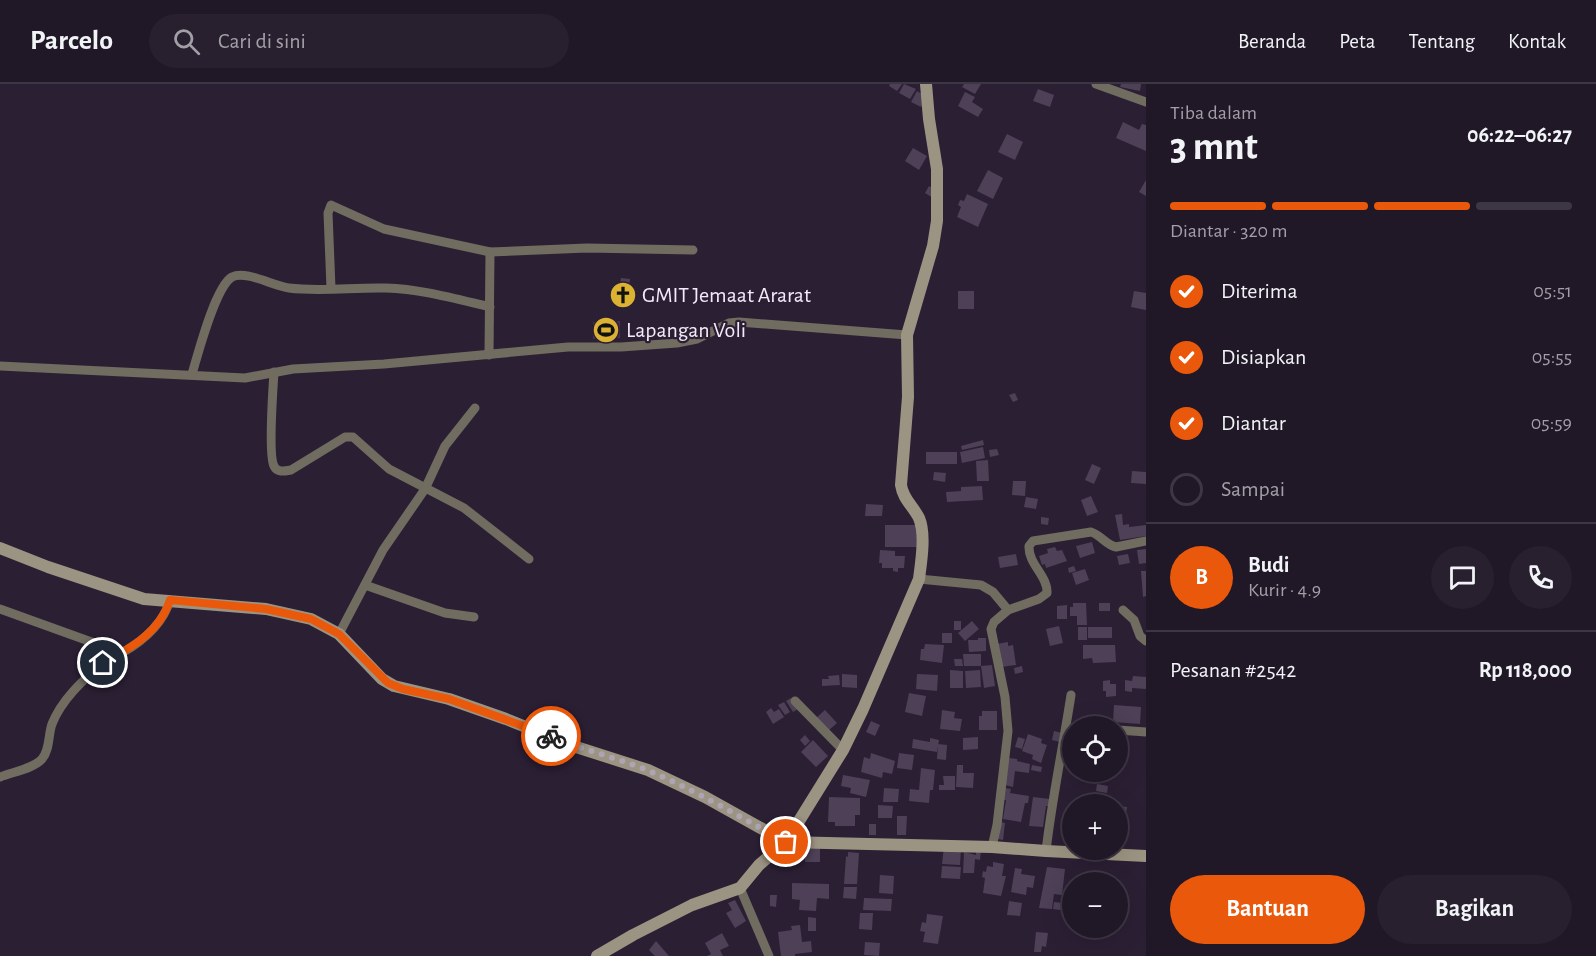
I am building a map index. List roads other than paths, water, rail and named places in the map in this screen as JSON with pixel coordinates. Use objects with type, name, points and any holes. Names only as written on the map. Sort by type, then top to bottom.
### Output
[{"type":"street","points":[[597,956],[692,905],[740,888],[759,865],[786,842],[843,750],[919,579],[922,557],[921,524],[904,498],[901,485],[908,397],[907,335],[933,246],[937,221],[937,169],[926,84]]},
{"type":"street","points":[[1096,84],[1146,102]]},
{"type":"street","points":[[331,288],[328,213],[331,205],[384,229],[490,252],[587,249],[693,250]]},
{"type":"street","points":[[489,355],[490,252]]},
{"type":"street","points":[[192,374],[205,328],[217,299],[227,281],[233,277],[245,275],[293,289],[388,288],[409,290],[490,307]]},
{"type":"street","points":[[0,366],[245,378],[274,372],[568,347],[621,347],[677,343],[697,339],[729,323],[739,322],[907,335]]},
{"type":"street","points":[[274,372],[271,438],[273,465],[277,469],[291,470],[345,437],[351,436],[358,439],[372,456],[389,469],[473,514],[529,559]]},
{"type":"street","points":[[339,634],[383,550],[425,489],[446,446],[475,408]]},
{"type":"street","points":[[992,847],[1007,751],[1008,730],[1005,697],[991,629],[994,622],[1008,610],[1040,599],[1047,593],[1046,585],[1029,555],[1029,546],[1033,540],[1091,532],[1098,534],[1116,547],[1146,542]]},
{"type":"street","points":[[0,549],[132,596],[297,614],[318,622],[339,634],[388,683],[403,689],[449,699],[573,746],[648,770],[705,797],[786,842],[992,847],[1146,855]]},
{"type":"street","points":[[919,579],[981,585],[993,592],[1008,610]]},
{"type":"street","points":[[365,585],[445,614],[474,617]]},
{"type":"street","points":[[0,777],[41,760],[59,711],[80,685],[103,663],[122,653],[150,632],[167,610],[170,600]]},
{"type":"street","points":[[0,609],[122,653]]},
{"type":"street","points":[[1124,610],[1134,620],[1140,636],[1146,641]]},
{"type":"street","points":[[1046,851],[1052,798],[1071,695]]},
{"type":"street","points":[[795,701],[843,750]]},
{"type":"street","points":[[1128,731],[1146,732]]},
{"type":"street","points":[[740,888],[769,956]]},
{"type":"place","name":"GMIT Jemaat Ararat","points":[[623,295]]},
{"type":"place","name":"Lapangan Voli","points":[[606,330]]}]
